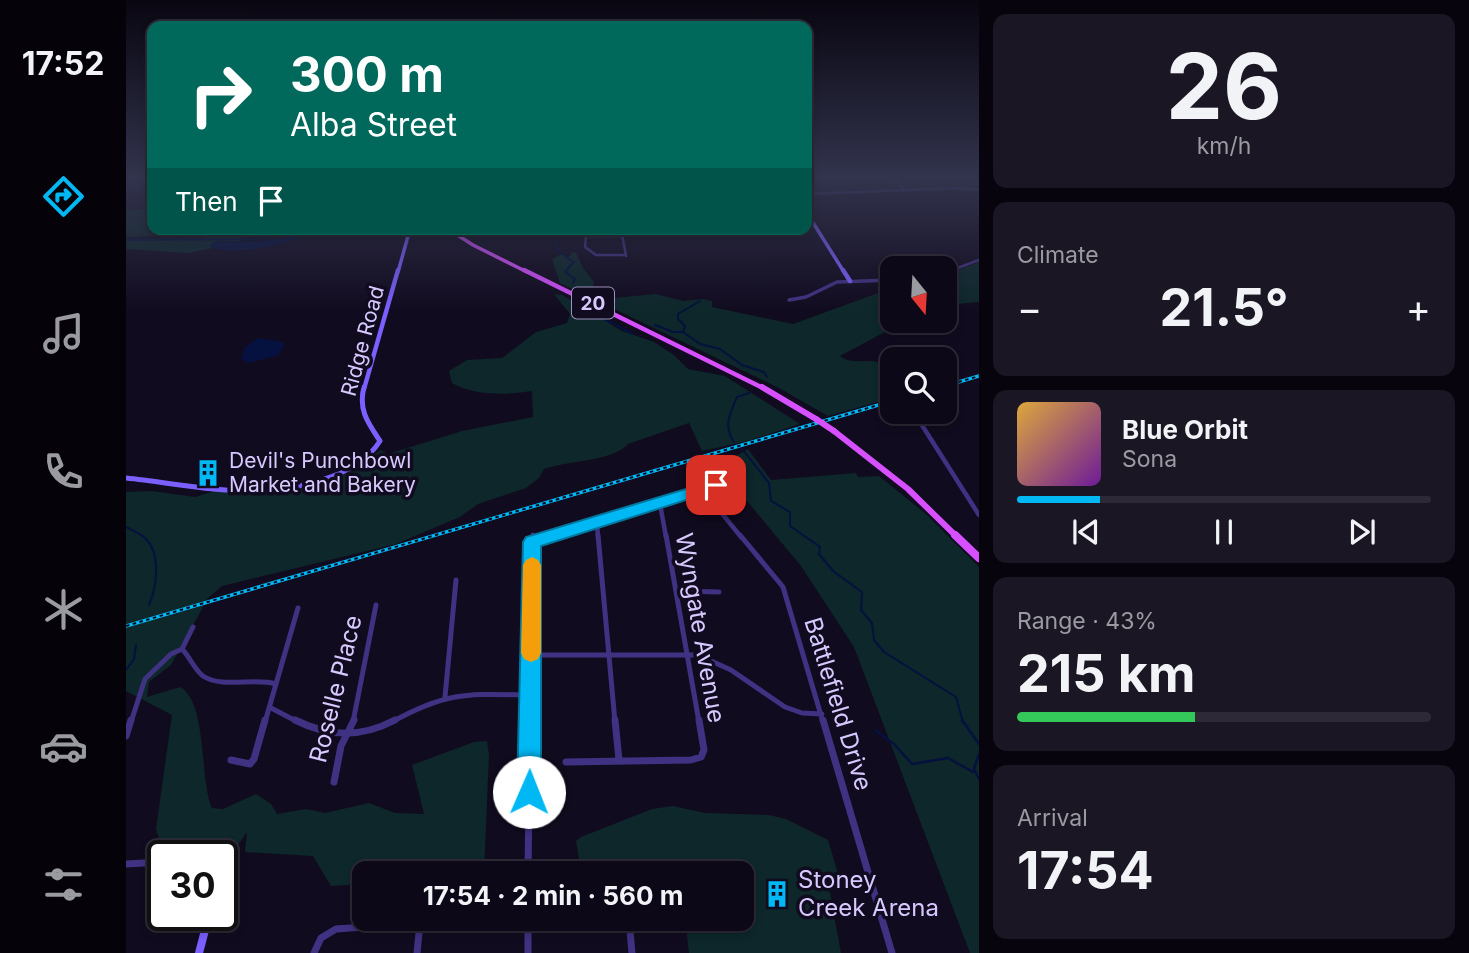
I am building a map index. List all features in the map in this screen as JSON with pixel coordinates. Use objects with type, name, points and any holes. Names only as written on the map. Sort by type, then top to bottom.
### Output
[{"type":"main road","points":[[812,221],[850,281]]},
{"type":"main road","name":"Ridge Road","points":[[126,478],[265,491],[336,473],[374,451],[380,441],[363,415],[361,398],[408,235]]},
{"type":"main road","name":"20","points":[[457,235],[723,367],[816,419],[935,513],[979,558]]},
{"type":"main road","points":[[199,953],[205,931]]},
{"type":"street","points":[[622,236],[626,256],[591,253],[585,247],[584,237],[622,236]]},
{"type":"street","points":[[957,269],[979,261]]},
{"type":"street","points":[[789,300],[802,300],[829,285],[850,281],[880,281]]},
{"type":"street","points":[[921,424],[979,515]]},
{"type":"street","points":[[528,861],[533,538],[597,523],[716,485]]},
{"type":"street","name":"Battlefield Drive","points":[[703,490],[783,587],[892,953]]},
{"type":"street","name":"Wyngate Avenue","points":[[619,760],[691,760],[701,757],[704,750],[660,504]]},
{"type":"street","points":[[566,762],[619,760],[597,523]]},
{"type":"street","points":[[445,697],[456,580]]},
{"type":"street","points":[[677,591],[719,592]]},
{"type":"street","name":"Roselle Place","points":[[334,782],[341,746],[349,734],[376,606]]},
{"type":"street","points":[[231,760],[252,763],[271,709],[298,608]]},
{"type":"street","points":[[126,736],[145,679],[171,654],[181,649],[193,626]]},
{"type":"street","points":[[181,649],[186,652],[199,673],[208,679],[258,680],[276,684]]},
{"type":"street","points":[[531,655],[685,654],[709,658],[723,664],[776,705],[791,711],[822,714]]},
{"type":"street","points":[[271,709],[305,727],[335,735],[374,730],[445,697],[530,695]]},
{"type":"street","points":[[126,864],[147,863]]},
{"type":"street","points":[[314,953],[325,932],[352,929]]},
{"type":"street","points":[[417,953],[419,931]]},
{"type":"street","points":[[528,931],[528,953]]},
{"type":"street","points":[[630,931],[632,953]]},
{"type":"green space","points":[[126,221],[147,221],[147,235],[164,235],[163,236],[126,237]]},
{"type":"green space","points":[[206,235],[244,235],[241,241],[214,242],[212,248],[188,253],[126,249],[126,239],[203,238]]},
{"type":"green space","points":[[572,252],[576,253],[594,282],[593,288],[613,298],[656,294],[683,301],[702,299],[712,301],[712,307],[793,324],[880,292],[880,333],[883,333],[840,356],[852,361],[880,363],[880,401],[828,416],[777,387],[560,283],[552,259],[562,254],[569,257]]},
{"type":"green space","points":[[979,262],[979,302],[957,304],[958,270]]},
{"type":"green space","points":[[554,294],[562,295],[622,331],[654,342],[674,355],[688,369],[725,376],[800,424],[744,442],[702,451],[689,423],[628,444],[612,454],[544,469],[539,478],[526,488],[478,504],[460,517],[396,544],[222,586],[208,598],[171,665],[149,682],[147,697],[180,687],[189,695],[199,724],[205,779],[212,808],[223,809],[256,794],[271,804],[277,814],[306,809],[325,813],[369,803],[395,813],[424,814],[412,765],[474,742],[487,741],[489,755],[485,861],[352,861],[352,885],[331,886],[313,856],[245,852],[247,832],[238,845],[238,840],[159,840],[156,829],[172,715],[126,691],[126,492],[152,491],[195,497],[218,490],[272,492],[352,469],[381,450],[388,454],[462,431],[533,417],[532,391],[502,394],[470,390],[452,383],[449,371],[467,360],[502,358],[536,332],[567,323],[570,314]]},
{"type":"green space","points":[[748,449],[771,480],[856,473],[858,477],[879,476],[926,514],[979,567],[979,953],[970,953],[854,647],[801,566],[731,482],[714,469]]},
{"type":"green space","points":[[673,806],[705,813],[769,815],[786,819],[828,840],[839,877],[827,876],[841,953],[689,953],[686,931],[754,931],[754,861],[579,861],[576,841],[581,837],[652,809]]},
{"type":"shaded area","points":[[304,235],[302,238],[256,248],[233,250],[210,247],[213,242],[219,241],[262,241]]},
{"type":"shaded area","points":[[258,338],[283,342],[284,346],[279,355],[249,363],[241,359],[245,347]]},
{"type":"waterway","points":[[126,240],[255,239],[281,235]]},
{"type":"waterway","points":[[554,235],[558,249],[574,262],[565,272],[575,279],[573,283]]},
{"type":"waterway","points":[[683,332],[685,326],[678,319],[678,314],[700,301]]},
{"type":"waterway","points":[[591,312],[633,334]]},
{"type":"waterway","points":[[655,325],[673,332],[683,332]]},
{"type":"waterway","points":[[683,332],[700,344],[720,349],[742,365],[764,372],[767,377]]},
{"type":"waterway","points":[[734,442],[728,425],[730,414],[737,397],[749,393]]},
{"type":"waterway","points":[[742,449],[769,483],[771,501],[790,512],[790,526],[820,547],[819,554],[833,571],[862,592],[861,610],[872,623],[874,640],[884,652],[956,697],[963,721]]},
{"type":"waterway","points":[[126,527],[144,537],[154,553],[156,580],[149,605]]},
{"type":"waterway","points":[[126,670],[134,659],[136,645]]},
{"type":"waterway","points":[[963,721],[979,744]]},
{"type":"waterway","points":[[875,730],[894,744],[912,764],[948,758],[973,772]]},
{"type":"waterway","points":[[979,754],[974,769],[979,779]]},
{"type":"railway","points":[[957,382],[979,376]]},
{"type":"railway","points":[[126,626],[880,405]]},
{"type":"slow traffic","points":[[531,653],[532,565]]},
{"type":"place","name":"Devil's Punchbowl Market and Bakery","points":[[208,473]]},
{"type":"place","name":"Stoney Creek Arena","points":[[777,894]]},
{"type":"route","points":[[529,792],[532,542],[716,485]]}]
